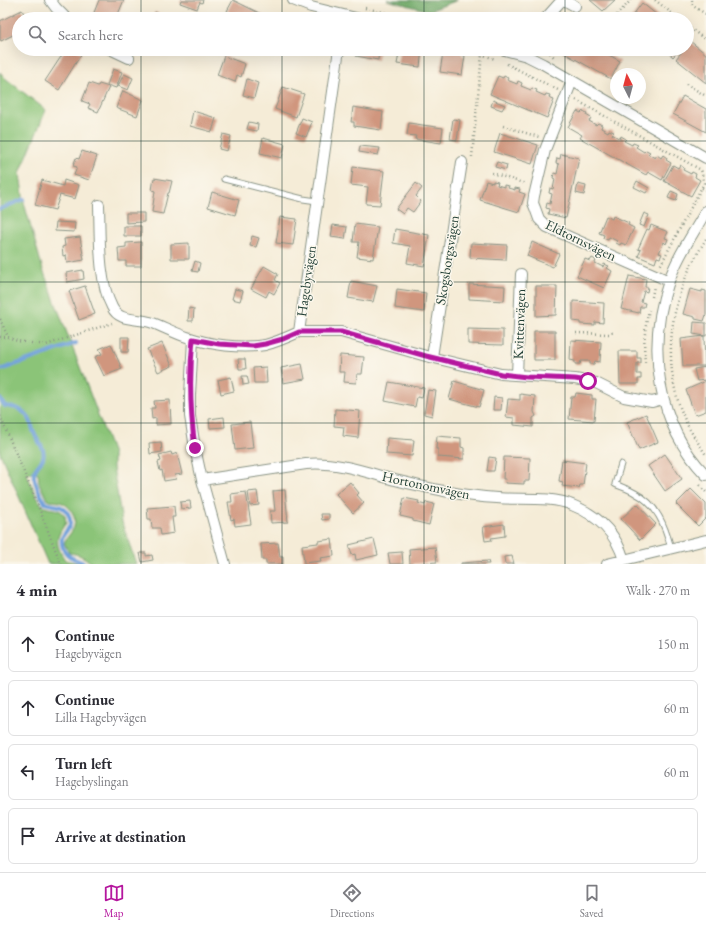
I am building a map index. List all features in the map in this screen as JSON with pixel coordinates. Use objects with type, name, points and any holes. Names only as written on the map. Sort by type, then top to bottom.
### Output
[{"type":"street","points":[[50,0],[60,12]]},
{"type":"street","points":[[294,0],[327,12]]},
{"type":"street","points":[[552,12],[563,0],[575,6]]},
{"type":"street","points":[[125,56],[129,58]]},
{"type":"street","name":"Hagebyvägen","points":[[337,56],[299,332],[341,332],[501,374],[527,377],[575,379],[596,383],[624,397],[632,399],[652,402],[664,399]]},
{"type":"street","points":[[535,56],[572,81],[706,158]]},
{"type":"street","name":"Eldtornsvägen","points":[[572,81],[549,140],[536,187],[533,203],[539,219],[547,227],[669,281]]},
{"type":"street","name":"Skogsborgsvägen","points":[[432,357],[467,162]]},
{"type":"street","points":[[99,205],[100,252],[103,276],[112,307],[121,317],[148,322],[193,339],[219,344],[253,346],[277,341],[299,332]]},
{"type":"street","points":[[706,211],[676,264],[669,281],[660,314],[657,344],[659,380],[672,426],[694,461],[706,475]]},
{"type":"street","name":"Kvittenvägen","points":[[517,375],[521,274]]},
{"type":"street","points":[[193,339],[190,416],[202,480],[225,564]]},
{"type":"street","name":"Hortonomvägen","points":[[202,480],[306,464],[322,463],[367,472],[418,486],[459,493],[495,498],[558,500],[587,511],[600,522],[610,532],[618,545],[624,560]]},
{"type":"street","points":[[607,564],[706,540]]},
{"type":"lane","points":[[224,179],[303,200],[317,200]]},
{"type":"lane","points":[[621,464],[615,484],[637,493],[652,506],[663,523],[671,548]]},
{"type":"path","points":[[620,12],[631,0]]},
{"type":"path","points":[[655,0],[670,12]]},
{"type":"path","points":[[692,0],[693,6],[706,14]]},
{"type":"path","points":[[361,7],[381,12]]},
{"type":"path","points":[[694,31],[706,40]]},
{"type":"path","points":[[467,162],[482,56]]},
{"type":"path","points":[[487,56],[500,61]]},
{"type":"path","points":[[506,63],[567,94],[701,170]]},
{"type":"path","points":[[686,84],[706,96]]},
{"type":"path","points":[[503,126],[549,140]]},
{"type":"path","points":[[492,173],[536,187]]},
{"type":"path","points":[[702,188],[706,190]]},
{"type":"path","points":[[706,239],[686,277],[673,316],[671,347],[673,381],[683,415],[693,436],[706,455]]},
{"type":"path","points":[[0,337],[46,345],[112,323],[121,317]]},
{"type":"path","points":[[0,319],[8,338]]},
{"type":"path","points":[[576,333],[609,334],[615,331]]},
{"type":"path","points":[[0,416],[61,564]]},
{"type":"green space","points":[[387,0],[458,0],[429,11]]},
{"type":"green space","points":[[0,72],[5,78],[46,110],[20,173],[24,203],[43,270],[113,454],[113,467],[122,522],[136,564],[92,564],[82,556],[69,553],[64,543],[74,527],[74,515],[70,508],[64,503],[47,500],[39,483],[38,473],[27,473],[34,492],[40,502],[45,507],[60,511],[65,516],[66,523],[58,537],[59,550],[65,560],[81,564],[48,564],[0,453]]},
{"type":"building","points":[[99,0],[124,0],[119,12],[94,12]]},
{"type":"building","points":[[181,0],[203,0],[202,3],[200,2],[197,9],[180,3]]},
{"type":"building","points":[[233,0],[257,12],[229,12],[227,11]]},
{"type":"building","points":[[590,0],[615,0],[603,11]]},
{"type":"building","points":[[642,3],[653,12],[635,12]]},
{"type":"building","points":[[12,15],[12,36],[1,41],[0,39],[0,21]]},
{"type":"building","points":[[694,44],[706,54],[706,83],[676,59],[678,56],[694,56]]},
{"type":"building","points":[[61,56],[80,56],[59,90],[45,81]]},
{"type":"building","points":[[224,56],[245,64],[241,77],[237,75],[235,82],[217,75]]},
{"type":"building","points":[[356,56],[378,56],[378,60]]},
{"type":"building","points":[[399,56],[421,56],[420,67],[397,64]]},
{"type":"building","points":[[442,56],[465,56],[462,75],[440,72]]},
{"type":"building","points":[[570,56],[611,56],[620,61],[616,68],[610,68],[610,78]]},
{"type":"building","points":[[113,69],[122,72],[116,88],[107,85]]},
{"type":"building","points":[[124,74],[133,78],[128,90],[118,86]]},
{"type":"building","points":[[498,76],[503,78],[504,76],[508,78],[507,80],[517,84],[518,81],[522,83],[521,86],[531,90],[532,88],[537,90],[536,92],[545,96],[546,94],[550,95],[549,98],[554,100],[547,118],[490,94]]},
{"type":"building","points":[[247,79],[258,83],[254,98],[243,95]]},
{"type":"building","points":[[89,83],[109,87],[98,112],[88,108],[90,104],[82,101]]},
{"type":"building","points":[[283,87],[304,94],[296,117],[275,109]]},
{"type":"building","points":[[123,91],[143,100],[137,116],[116,108]]},
{"type":"building","points":[[683,96],[706,109],[706,132],[673,114]]},
{"type":"building","points":[[493,100],[505,105],[502,110],[491,106]]},
{"type":"building","points":[[353,107],[383,112],[381,130],[354,126],[354,122],[351,122]]},
{"type":"building","points":[[193,111],[216,118],[212,132],[190,126]]},
{"type":"building","points":[[577,111],[587,113],[586,115],[591,118],[589,121],[596,125],[598,123],[602,125],[601,128],[608,132],[609,130],[614,132],[612,134],[620,139],[621,136],[626,139],[624,141],[632,145],[633,143],[638,145],[636,147],[644,152],[646,150],[650,152],[648,154],[655,158],[657,155],[661,158],[663,155],[667,158],[666,160],[671,163],[662,180],[648,172],[646,175],[580,138],[582,135],[568,127]]},
{"type":"building","points":[[302,118],[312,122],[306,137],[296,133]]},
{"type":"building","points":[[453,119],[460,120],[457,140],[450,139]]},
{"type":"building","points":[[249,122],[258,124],[257,131],[247,129]]},
{"type":"building","points":[[409,123],[443,128],[441,143],[415,139],[416,136],[407,135]]},
{"type":"building","points":[[500,133],[538,145],[532,164],[494,152]]},
{"type":"building","points":[[223,134],[231,136],[227,151],[219,149]]},
{"type":"building","points":[[263,138],[285,144],[282,158],[260,153]]},
{"type":"building","points":[[360,146],[380,148],[378,155],[359,152]]},
{"type":"building","points":[[82,151],[97,156],[89,180],[74,175],[77,167],[73,166],[76,158],[79,159]]},
{"type":"building","points":[[561,154],[579,158],[566,218],[548,214],[549,209],[546,208],[547,203],[550,204],[552,194],[549,193],[550,188],[553,189],[555,179],[553,178],[554,173],[557,174],[559,164],[556,163],[557,158],[560,159]]},
{"type":"building","points":[[497,162],[507,165],[506,170],[495,167]]},
{"type":"building","points":[[673,165],[678,168],[680,165],[684,168],[683,170],[691,174],[692,172],[696,174],[695,177],[700,180],[691,196],[664,181]]},
{"type":"building","points":[[353,167],[384,171],[380,205],[366,204],[368,187],[351,185]]},
{"type":"building","points":[[154,178],[172,181],[163,214],[152,212],[155,191],[152,190]]},
{"type":"building","points":[[42,180],[63,186],[64,180],[79,185],[75,199],[60,195],[55,210],[35,205]]},
{"type":"building","points":[[486,181],[493,183],[493,181],[498,182],[497,185],[504,187],[504,185],[509,186],[508,188],[515,190],[515,188],[520,189],[519,192],[525,194],[519,212],[480,200]]},
{"type":"building","points":[[637,181],[649,188],[646,193],[634,187]]},
{"type":"building","points":[[416,183],[422,188],[416,196],[421,201],[413,212],[407,208],[403,214],[396,209]]},
{"type":"building","points":[[578,184],[586,186],[584,195],[576,193]]},
{"type":"building","points":[[671,191],[678,194],[676,201],[668,198]]},
{"type":"building","points":[[212,192],[239,200],[235,215],[208,207]]},
{"type":"building","points":[[126,213],[144,213],[144,222],[126,223]]},
{"type":"building","points":[[644,213],[649,215],[644,227],[639,225]]},
{"type":"building","points":[[606,216],[612,219],[613,216],[629,223],[628,225],[634,228],[626,245],[621,243],[620,245],[616,243],[617,241],[609,237],[608,240],[603,238],[604,235],[599,233]]},
{"type":"building","points":[[280,217],[297,219],[293,245],[276,243]]},
{"type":"building","points":[[56,222],[75,223],[74,232],[55,231]]},
{"type":"building","points":[[355,224],[378,227],[373,259],[357,257],[359,242],[353,242]]},
{"type":"building","points":[[333,225],[347,227],[345,239],[331,237]]},
{"type":"building","points":[[651,225],[668,232],[665,238],[668,239],[666,244],[664,242],[659,253],[662,254],[660,258],[657,257],[655,263],[638,256],[641,250],[638,249],[647,229],[649,230]]},
{"type":"building","points":[[124,226],[141,226],[141,236],[124,236]]},
{"type":"building","points":[[395,229],[429,235],[424,266],[407,263],[410,246],[393,243]]},
{"type":"building","points":[[252,236],[259,238],[256,247],[250,246]]},
{"type":"building","points":[[80,237],[84,260],[67,263],[66,255],[63,256],[62,247],[65,246],[64,239]]},
{"type":"building","points":[[141,242],[141,266],[126,266],[126,261],[119,261],[118,248],[126,247],[126,243]]},
{"type":"building","points":[[532,242],[559,254],[553,267],[527,256]]},
{"type":"building","points":[[189,243],[189,259],[171,259],[171,244]]},
{"type":"building","points":[[471,243],[507,245],[506,260],[470,258]]},
{"type":"building","points":[[592,258],[596,260],[595,263],[603,267],[604,264],[609,266],[607,268],[612,271],[604,288],[577,276],[585,259],[590,261]]},
{"type":"building","points":[[195,261],[200,263],[198,272],[192,271]]},
{"type":"building","points":[[264,266],[278,274],[275,280],[280,283],[274,294],[269,291],[266,297],[251,289]]},
{"type":"building","points":[[83,270],[84,279],[67,282],[66,273]]},
{"type":"building","points":[[629,276],[646,279],[645,287],[648,287],[647,292],[644,291],[641,302],[645,303],[644,307],[640,307],[639,313],[621,309]]},
{"type":"building","points":[[351,281],[377,286],[373,302],[348,298]]},
{"type":"building","points":[[469,284],[505,286],[504,301],[469,299]]},
{"type":"building","points":[[85,286],[95,314],[79,320],[69,291]]},
{"type":"building","points":[[536,286],[557,286],[556,315],[536,316]]},
{"type":"building","points":[[235,289],[243,291],[240,301],[232,299]]},
{"type":"building","points":[[397,289],[426,293],[424,312],[395,308]]},
{"type":"building","points":[[690,289],[702,292],[702,290],[706,291],[706,315],[704,321],[683,314]]},
{"type":"building","points":[[573,301],[604,303],[603,323],[595,322],[595,325],[580,324],[580,322],[573,321]]},
{"type":"building","points":[[189,308],[194,309],[193,321],[188,321]]},
{"type":"building","points":[[694,322],[706,323],[706,336],[693,334]]},
{"type":"building","points":[[468,329],[503,330],[503,345],[468,344]]},
{"type":"building","points":[[534,331],[555,331],[555,360],[534,360]]},
{"type":"building","points":[[704,336],[705,366],[683,366],[681,339]]},
{"type":"building","points":[[121,337],[129,337],[128,352],[121,352]]},
{"type":"building","points":[[571,340],[601,342],[600,362],[595,361],[594,364],[590,364],[590,361],[581,361],[580,364],[575,364],[575,361],[570,360]]},
{"type":"building","points":[[162,343],[172,366],[158,372],[147,349]]},
{"type":"building","points":[[111,344],[122,369],[104,376],[95,357],[102,354],[99,349]]},
{"type":"building","points":[[619,351],[637,351],[637,358],[641,358],[641,363],[637,363],[637,374],[641,374],[641,379],[638,379],[638,384],[620,384]]},
{"type":"building","points":[[340,355],[364,357],[362,374],[357,374],[356,383],[344,382],[345,372],[339,372]]},
{"type":"building","points":[[238,359],[245,359],[246,369],[239,369]]},
{"type":"building","points":[[302,364],[305,379],[283,383],[281,368]]},
{"type":"building","points":[[266,367],[267,383],[254,383],[253,368]]},
{"type":"building","points":[[706,367],[706,380],[697,381],[694,369]]},
{"type":"building","points":[[242,376],[247,376],[249,384],[243,385]]},
{"type":"building","points":[[231,377],[234,391],[221,394],[218,380]]},
{"type":"building","points":[[454,381],[484,390],[479,407],[449,399]]},
{"type":"building","points":[[706,381],[706,411],[695,415],[686,390]]},
{"type":"building","points":[[389,382],[424,388],[422,398],[417,397],[415,407],[385,401]]},
{"type":"building","points":[[428,390],[436,391],[432,416],[424,414]]},
{"type":"building","points":[[576,393],[592,395],[592,399],[596,399],[594,421],[569,419],[571,397],[575,397]]},
{"type":"building","points":[[520,394],[535,396],[534,412],[536,416],[533,418],[533,427],[514,425],[514,418],[506,417],[508,399],[520,400]]},
{"type":"building","points":[[494,397],[502,398],[501,410],[493,410]]},
{"type":"building","points":[[170,400],[171,424],[156,425],[156,418],[152,419],[151,408],[155,408],[154,401]]},
{"type":"building","points":[[335,409],[360,411],[358,438],[343,436],[344,427],[334,426]]},
{"type":"building","points":[[646,414],[658,442],[639,450],[627,422]]},
{"type":"building","points":[[224,417],[225,427],[210,428],[209,419]]},
{"type":"building","points":[[250,422],[253,448],[235,450],[232,424]]},
{"type":"building","points":[[437,436],[461,438],[461,447],[464,448],[464,459],[438,457],[438,449],[436,449]]},
{"type":"building","points":[[387,438],[414,440],[412,456],[386,454]]},
{"type":"building","points":[[161,442],[162,452],[150,454],[149,443]]},
{"type":"building","points":[[171,452],[172,455],[177,453],[182,474],[175,475],[176,479],[164,481],[162,470],[160,471],[158,462],[161,461],[159,455]]},
{"type":"building","points":[[665,454],[682,479],[665,491],[648,466]]},
{"type":"building","points":[[489,457],[496,458],[494,471],[487,471]]},
{"type":"building","points":[[504,457],[530,458],[529,481],[524,481],[524,484],[505,483],[506,479],[503,479]]},
{"type":"building","points":[[562,460],[586,463],[583,485],[580,485],[579,488],[562,486],[563,482],[559,481]]},
{"type":"building","points":[[350,482],[359,493],[357,495],[364,503],[353,513],[336,494]]},
{"type":"building","points":[[691,489],[706,504],[706,518],[698,526],[676,504]]},
{"type":"building","points":[[285,490],[288,522],[271,523],[270,511],[275,511],[273,491]]},
{"type":"building","points":[[257,491],[259,505],[250,506],[248,492]]},
{"type":"building","points":[[246,492],[251,524],[235,526],[234,519],[231,520],[228,502],[232,502],[231,494]]},
{"type":"building","points":[[404,498],[419,501],[418,503],[425,505],[426,502],[434,504],[429,525],[400,516]]},
{"type":"building","points":[[190,501],[191,508],[181,509],[180,502]]},
{"type":"building","points":[[637,504],[656,524],[640,540],[621,519]]},
{"type":"building","points":[[174,506],[175,517],[172,517],[174,533],[161,535],[160,528],[152,528],[151,519],[148,519],[147,508]]},
{"type":"building","points":[[321,514],[329,514],[329,519],[322,520]]},
{"type":"building","points":[[504,524],[505,536],[491,538],[492,540],[485,541],[483,527]]},
{"type":"building","points":[[332,539],[334,556],[320,558],[321,561],[304,563],[302,545]]},
{"type":"building","points":[[374,539],[378,555],[356,560],[355,554],[352,555],[349,545]]},
{"type":"building","points":[[278,543],[280,557],[283,557],[283,564],[266,564],[266,560],[262,560],[261,544]]},
{"type":"building","points":[[435,547],[437,562],[410,564],[409,549]]},
{"type":"building","points":[[402,552],[403,564],[390,564],[388,553]]},
{"type":"building","points":[[140,553],[146,553],[146,556],[152,555],[153,560],[142,562]]},
{"type":"building","points":[[512,556],[514,564],[505,564],[504,557]]},
{"type":"building","points":[[488,561],[489,564],[461,564],[461,563]]},
{"type":"waterway","points":[[0,209],[24,199]]},
{"type":"waterway","points":[[0,370],[76,343]]},
{"type":"waterway","points":[[0,399],[5,406],[22,411],[30,420],[33,432],[44,455],[34,474],[37,487],[45,503],[61,507],[67,512],[70,522],[69,527],[62,538],[63,548],[70,557],[85,564]]},
{"type":"route","points":[[195,448],[190,416],[190,375],[193,339],[219,344],[253,346],[283,339],[299,332],[341,332],[426,356],[501,374],[588,381]]}]
